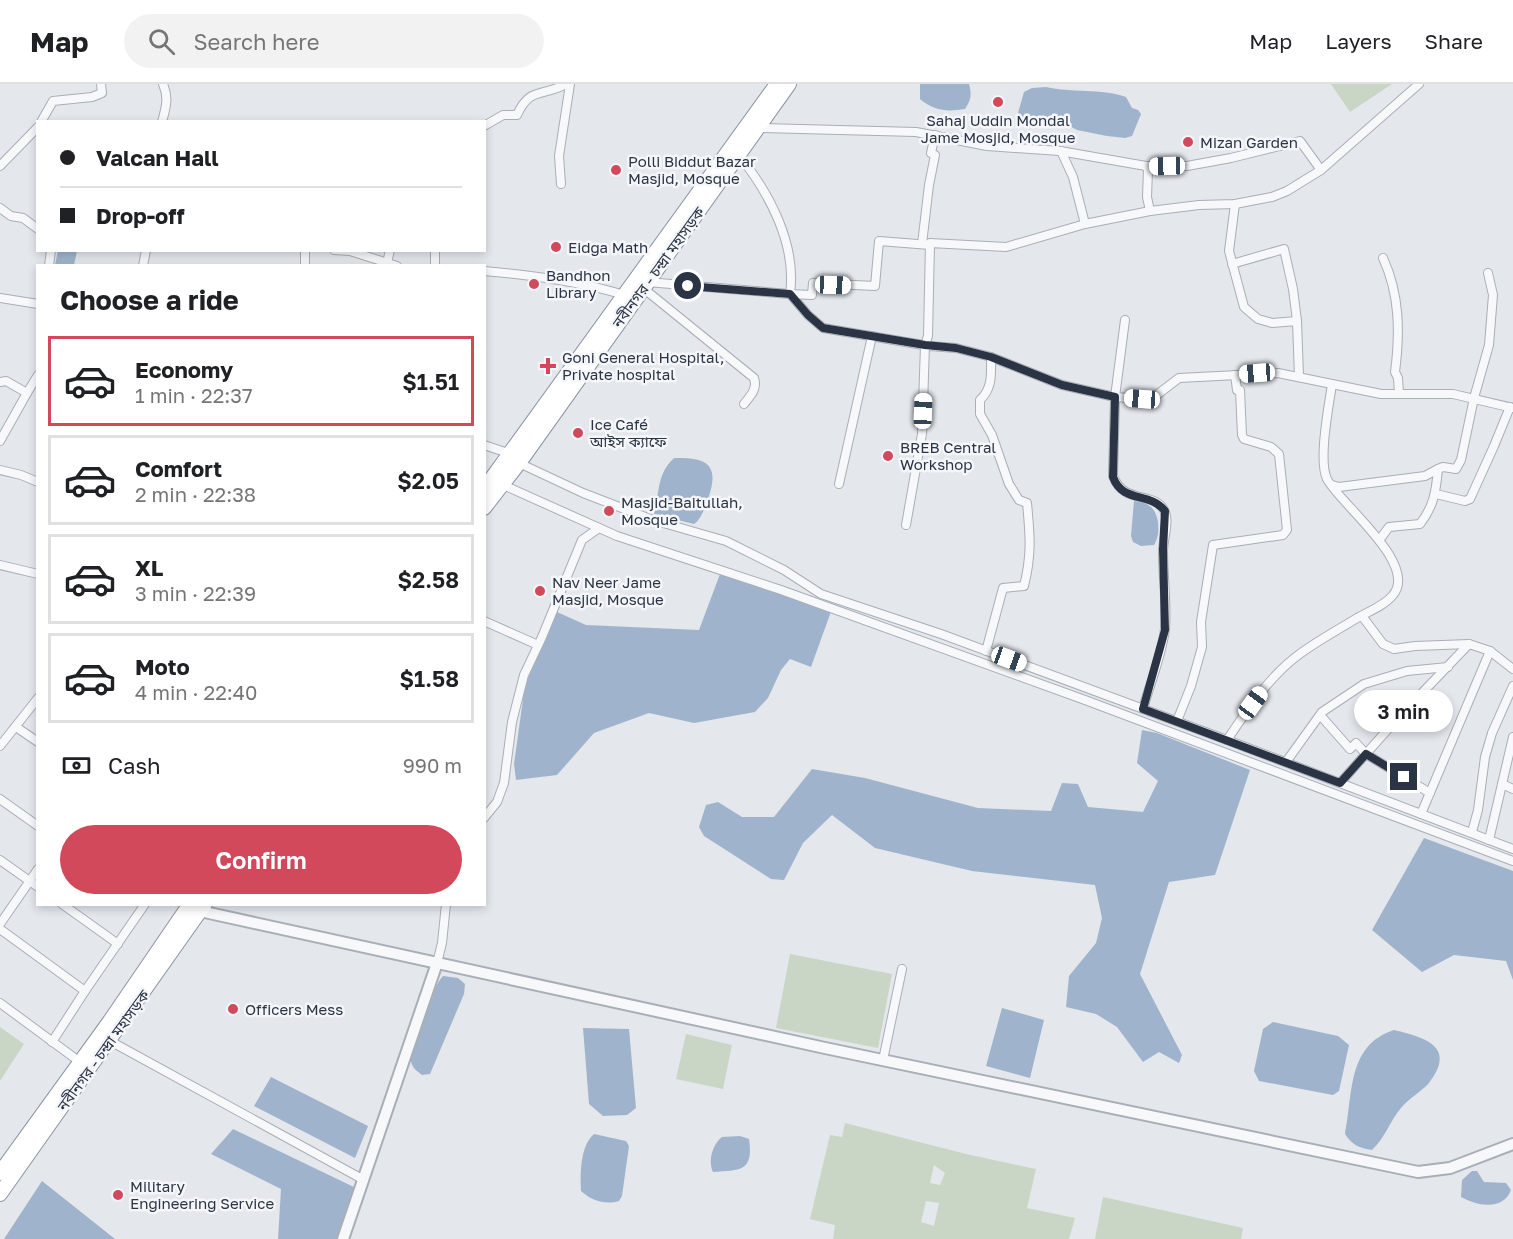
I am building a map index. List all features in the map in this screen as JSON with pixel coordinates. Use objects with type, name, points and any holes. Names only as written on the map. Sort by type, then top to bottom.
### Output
[{"type":"highway","name":"নবীনগর - চন্দ্রা মহাসড়ক","points":[[486,505],[624,296],[777,84]]},
{"type":"highway","name":"নবীনগর - চন্দ্রা মহাসড়ক","points":[[486,487],[515,458],[645,285],[789,84]]},
{"type":"highway","name":"নবীনগর - চন্দ্রা মহাসড়ক","points":[[0,1194],[110,1041],[199,907]]},
{"type":"highway","name":"নবীনগর - চন্দ্রা মহাসড়ক","points":[[0,1173],[80,1062],[199,907]]},
{"type":"street","points":[[42,120],[53,101],[92,97],[102,93],[101,84]]},
{"type":"street","points":[[163,84],[168,104],[163,120]]},
{"type":"street","points":[[486,125],[503,115],[517,115],[522,103],[531,95],[566,84]]},
{"type":"street","points":[[561,184],[559,156],[570,84]]},
{"type":"street","points":[[645,285],[812,296],[813,283],[875,286],[879,241],[1006,247],[1084,224],[1150,211],[1250,202],[1287,191],[1321,170],[1419,84]]},
{"type":"street","points":[[758,128],[916,132],[987,146],[1062,151],[1146,166],[1187,166],[1300,141],[1321,170]]},
{"type":"street","points":[[0,166],[36,129]]},
{"type":"street","points":[[906,525],[922,434],[925,345],[928,336],[926,245],[928,185],[935,155],[931,153],[934,135]]},
{"type":"street","points":[[1062,151],[1073,177],[1084,224]]},
{"type":"street","points":[[739,154],[754,173],[765,193],[784,237],[790,255],[792,284],[790,294]]},
{"type":"street","points":[[1146,166],[1150,211]]},
{"type":"street","points":[[1235,204],[1229,251],[1244,307],[1258,319],[1272,324],[1297,321]]},
{"type":"street","points":[[0,208],[11,216],[23,218],[36,228]]},
{"type":"street","points":[[1232,264],[1284,249],[1297,321],[1299,377]]},
{"type":"street","points":[[353,252],[390,264]]},
{"type":"street","points":[[387,263],[390,252]]},
{"type":"street","points":[[1383,258],[1398,308],[1395,372],[1398,378],[1399,394]]},
{"type":"street","points":[[486,271],[597,286],[624,296]]},
{"type":"street","points":[[1332,485],[1339,487],[1425,476],[1443,467],[1456,469],[1461,460],[1474,398],[1489,345],[1493,296],[1488,273]]},
{"type":"street","points":[[645,285],[754,378],[756,384],[744,404]]},
{"type":"street","points":[[790,294],[823,328],[956,348],[991,357],[1062,385],[1115,397],[1142,399],[1158,394],[1179,378],[1278,373],[1381,394],[1453,394],[1511,407],[1470,499],[1465,501],[1436,494]]},
{"type":"street","points":[[0,298],[36,304]]},
{"type":"street","points":[[1125,320],[1115,397],[1113,477],[1116,486],[1123,492],[1152,501],[1165,511],[1163,549],[1165,630],[1143,709]]},
{"type":"street","points":[[839,484],[872,336]]},
{"type":"street","points":[[986,651],[1003,588],[1024,586],[1030,562],[1031,537],[1027,503],[1019,500],[1009,484],[992,435],[980,414],[980,400],[987,393],[990,384],[991,357]]},
{"type":"street","points":[[1177,721],[1191,686],[1202,647],[1201,622],[1213,545],[1283,535],[1287,530],[1279,454],[1271,447],[1244,439],[1240,390],[1237,390],[1235,375]]},
{"type":"street","points":[[0,441],[36,378]]},
{"type":"street","points":[[0,382],[6,381],[27,393]]},
{"type":"street","points":[[1227,740],[1263,690],[1299,654],[1380,606],[1394,594],[1399,579],[1380,539],[1348,506],[1326,477],[1324,440],[1332,384]]},
{"type":"street","points":[[486,446],[583,493],[653,520],[726,541],[784,570],[822,594],[1177,721],[1513,849]]},
{"type":"street","points":[[1380,539],[1389,527],[1420,524],[1430,512],[1436,494],[1438,469]]},
{"type":"street","points":[[0,470],[36,481]]},
{"type":"street","points":[[501,484],[617,536],[782,590],[1085,700],[1513,861]]},
{"type":"street","points":[[486,816],[497,802],[504,783],[515,710],[524,675],[582,540],[599,528]]},
{"type":"street","points":[[0,565],[36,574]]},
{"type":"street","points":[[1362,616],[1383,644],[1394,649],[1470,644],[1490,651],[1513,669]]},
{"type":"street","points":[[486,622],[538,645]]},
{"type":"street","points":[[1340,783],[1470,644]]},
{"type":"street","points":[[1421,814],[1490,651]]},
{"type":"street","points":[[1286,762],[1320,714],[1364,684],[1407,671],[1448,667]]},
{"type":"street","points":[[1472,832],[1480,802],[1485,757],[1492,733],[1513,686]]},
{"type":"street","points":[[0,746],[36,701]]},
{"type":"street","points":[[1320,714],[1350,749],[1356,743],[1366,754],[1430,793]]},
{"type":"street","points":[[16,727],[36,741]]},
{"type":"street","points":[[1489,840],[1513,737]]},
{"type":"street","points":[[1502,784],[1513,789]]},
{"type":"street","points":[[0,799],[36,825]]},
{"type":"street","points":[[0,860],[36,886]]},
{"type":"street","points":[[0,924],[36,872]]},
{"type":"street","points":[[65,906],[118,944]]},
{"type":"street","points":[[52,1042],[144,906]]},
{"type":"street","points":[[343,1239],[437,963],[442,943],[446,906]]},
{"type":"street","points":[[199,907],[437,963],[883,1060],[1418,1172],[1450,1168],[1513,1144]]},
{"type":"street","points":[[0,929],[85,991]]},
{"type":"street","points":[[883,1060],[902,969]]},
{"type":"street","points":[[0,1003],[80,1062]]},
{"type":"street","points":[[110,1041],[364,1180]]},
{"type":"green space","points":[[1331,84],[1392,84],[1350,112]]},
{"type":"green space","points":[[790,954],[892,974],[878,1048],[776,1028]]},
{"type":"green space","points":[[0,1027],[24,1044],[0,1081]]},
{"type":"green space","points":[[686,1034],[732,1045],[723,1089],[676,1079]]},
{"type":"green space","points":[[845,1123],[966,1154],[1036,1169],[1027,1208],[1075,1218],[1069,1239],[833,1239],[835,1225],[810,1219],[830,1135],[842,1137]],"holes":[[[934,1165],[945,1173],[940,1185],[930,1183]],[[926,1201],[939,1203],[934,1226],[921,1222]]]},
{"type":"green space","points":[[1103,1197],[1243,1228],[1241,1239],[1095,1239]]},
{"type":"water","points":[[920,84],[969,84],[970,100],[965,109],[936,108],[920,99]]},
{"type":"water","points":[[1032,88],[1107,92],[1126,97],[1132,108],[1141,114],[1132,136],[1125,138],[1077,130],[1057,119],[1022,120],[1018,113],[1024,92]]},
{"type":"water","points":[[58,252],[77,252],[74,264],[55,264]]},
{"type":"water","points":[[674,458],[695,459],[708,465],[711,471],[713,478],[708,499],[701,516],[694,524],[654,514],[661,478]]},
{"type":"water","points":[[1134,501],[1146,504],[1155,512],[1158,535],[1154,545],[1141,546],[1133,542],[1131,536]]},
{"type":"water","points":[[723,566],[833,606],[811,667],[790,659],[781,670],[768,698],[755,712],[694,723],[649,713],[594,733],[557,775],[516,780],[514,764],[525,685],[557,612],[586,625],[699,630]]},
{"type":"water","points":[[1142,730],[1157,733],[1250,770],[1215,875],[1169,882],[1140,974],[1182,1055],[1179,1063],[1159,1052],[1143,1062],[1117,1027],[1096,1014],[1066,1007],[1069,976],[1096,943],[1102,918],[1095,885],[972,871],[875,848],[832,815],[803,843],[784,880],[771,879],[704,836],[699,827],[706,805],[718,802],[742,817],[774,817],[812,769],[865,778],[978,808],[1051,811],[1062,783],[1078,784],[1088,807],[1143,812],[1158,781],[1137,763]]},
{"type":"water","points":[[1424,838],[1513,871],[1513,980],[1506,961],[1454,955],[1422,972],[1372,930]]},
{"type":"water","points":[[443,976],[458,978],[465,984],[464,994],[430,1074],[422,1075],[411,1061],[412,1046],[436,986]]},
{"type":"water","points":[[1002,1008],[1044,1020],[1030,1078],[986,1066]]},
{"type":"water","points":[[1273,1022],[1338,1036],[1349,1045],[1339,1091],[1333,1095],[1259,1081],[1254,1071],[1263,1029]]},
{"type":"water","points":[[583,1028],[629,1029],[636,1108],[627,1115],[603,1116],[589,1104]]},
{"type":"water","points":[[1394,1030],[1416,1036],[1433,1045],[1440,1060],[1429,1083],[1401,1108],[1377,1145],[1372,1150],[1363,1148],[1353,1143],[1345,1134],[1355,1073],[1368,1047],[1379,1037]]},
{"type":"water","points":[[271,1077],[368,1126],[355,1158],[254,1106]]},
{"type":"water","points":[[233,1129],[358,1189],[339,1239],[278,1239],[281,1189],[211,1154]]},
{"type":"water","points":[[594,1134],[626,1141],[629,1146],[622,1196],[619,1201],[609,1203],[599,1201],[581,1191],[583,1153],[589,1139]]},
{"type":"water","points":[[740,1136],[749,1139],[750,1150],[747,1163],[731,1171],[713,1172],[711,1158],[713,1149],[719,1140],[722,1137]]},
{"type":"water","points":[[1472,1171],[1477,1171],[1484,1182],[1506,1183],[1511,1190],[1507,1197],[1496,1204],[1489,1205],[1474,1203],[1461,1197],[1462,1180]]},
{"type":"water","points":[[42,1181],[115,1239],[4,1239]]},
{"type":"place","name":"Sahaj Uddin Mondal Jame Mosjid, Mosque","points":[[998,102]]},
{"type":"place","name":"Mizan Garden","points":[[1188,142]]},
{"type":"place","name":"Polli Biddut Bazar Masjid, Mosque","points":[[616,170]]},
{"type":"place","name":"Eidga Math","points":[[556,247]]},
{"type":"place","name":"Bandhon Library","points":[[534,284]]},
{"type":"place","name":"Goni General Hospital, Private hospital","points":[[548,366]]},
{"type":"place","name":"Ice Café আইস ক্যাফে","points":[[578,433]]},
{"type":"place","name":"BREB Central Workshop","points":[[888,456]]},
{"type":"place","name":"Masjid-Baitullah, Mosque","points":[[609,511]]},
{"type":"place","name":"Nav Neer Jame Masjid, Mosque","points":[[540,591]]},
{"type":"place","name":"Officers Mess","points":[[233,1009]]},
{"type":"place","name":"Military Engineering Service","points":[[118,1195]]},
{"type":"route","points":[[688,286],[790,294],[823,328],[834,332],[956,348],[991,357],[1062,385],[1115,397],[1113,477],[1116,486],[1123,492],[1152,501],[1165,511],[1163,549],[1165,630],[1143,709],[1340,783],[1366,754],[1404,777]]}]
